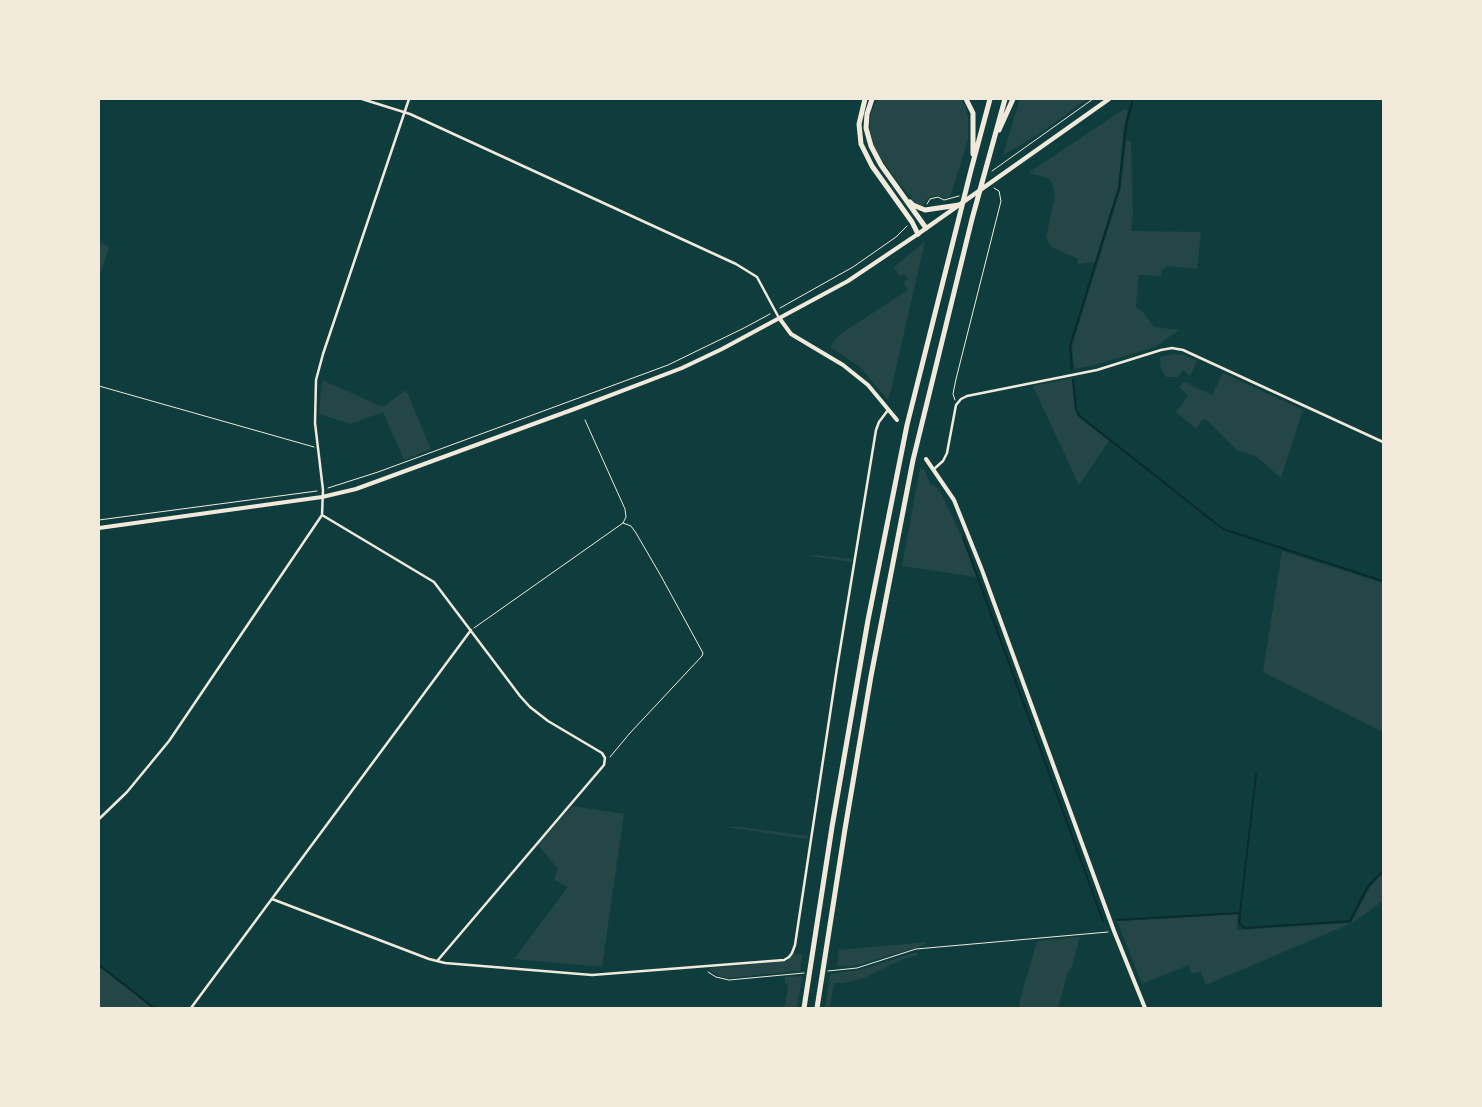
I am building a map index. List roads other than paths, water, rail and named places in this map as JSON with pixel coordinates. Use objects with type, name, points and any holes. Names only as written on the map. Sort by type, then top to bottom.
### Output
[{"type":"highway","points":[[864,99],[858,124],[861,144],[872,166],[912,222],[918,234]]},
{"type":"highway","points":[[872,99],[867,114],[866,128],[871,146],[880,165],[926,228]]},
{"type":"highway","points":[[966,99],[972,114],[973,162]]},
{"type":"highway","points":[[804,1008],[832,827],[868,620],[907,425],[990,99]]},
{"type":"highway","points":[[992,146],[1005,99]]},
{"type":"highway","points":[[817,1008],[844,829],[912,460],[989,154],[1012,99]]},
{"type":"highway","points":[[900,192],[913,205],[925,210],[959,205]]},
{"type":"main road","points":[[99,528],[322,498],[356,488],[682,368],[780,319],[848,281],[1109,99]]},
{"type":"main road","points":[[780,319],[791,334],[843,365],[868,385],[897,420]]},
{"type":"main road","points":[[926,458],[954,500],[982,570],[1114,931],[1145,1008]]},
{"type":"street","points":[[362,99],[404,112],[736,264],[757,277],[780,319]]},
{"type":"street","points":[[99,820],[127,792],[169,741],[322,515],[323,490],[315,423],[316,380],[323,354],[409,99]]},
{"type":"street","points":[[934,469],[943,461],[947,453],[956,405],[967,396],[1097,370],[1172,348],[1183,350],[1383,442]]},
{"type":"street","points":[[272,899],[429,959],[503,969],[592,975],[784,960],[792,953],[795,945],[837,668],[876,430],[879,422],[889,409]]},
{"type":"street","points":[[322,515],[434,582],[530,707],[548,721],[602,753],[605,758],[604,765],[437,960]]},
{"type":"street","points":[[191,1008],[471,630]]},
{"type":"waterway","points":[[1072,369],[1070,346],[1119,188],[1126,126],[1133,99]]},
{"type":"waterway","points":[[1073,380],[1076,410],[1081,417],[1223,529],[1383,581]]},
{"type":"waterway","points":[[963,537],[1103,921]]},
{"type":"waterway","points":[[1240,913],[1256,775]]},
{"type":"waterway","points":[[1117,920],[1240,913],[1239,923],[1244,928],[1350,921],[1368,886],[1383,871]]},
{"type":"waterway","points":[[99,965],[154,1008]]}]
